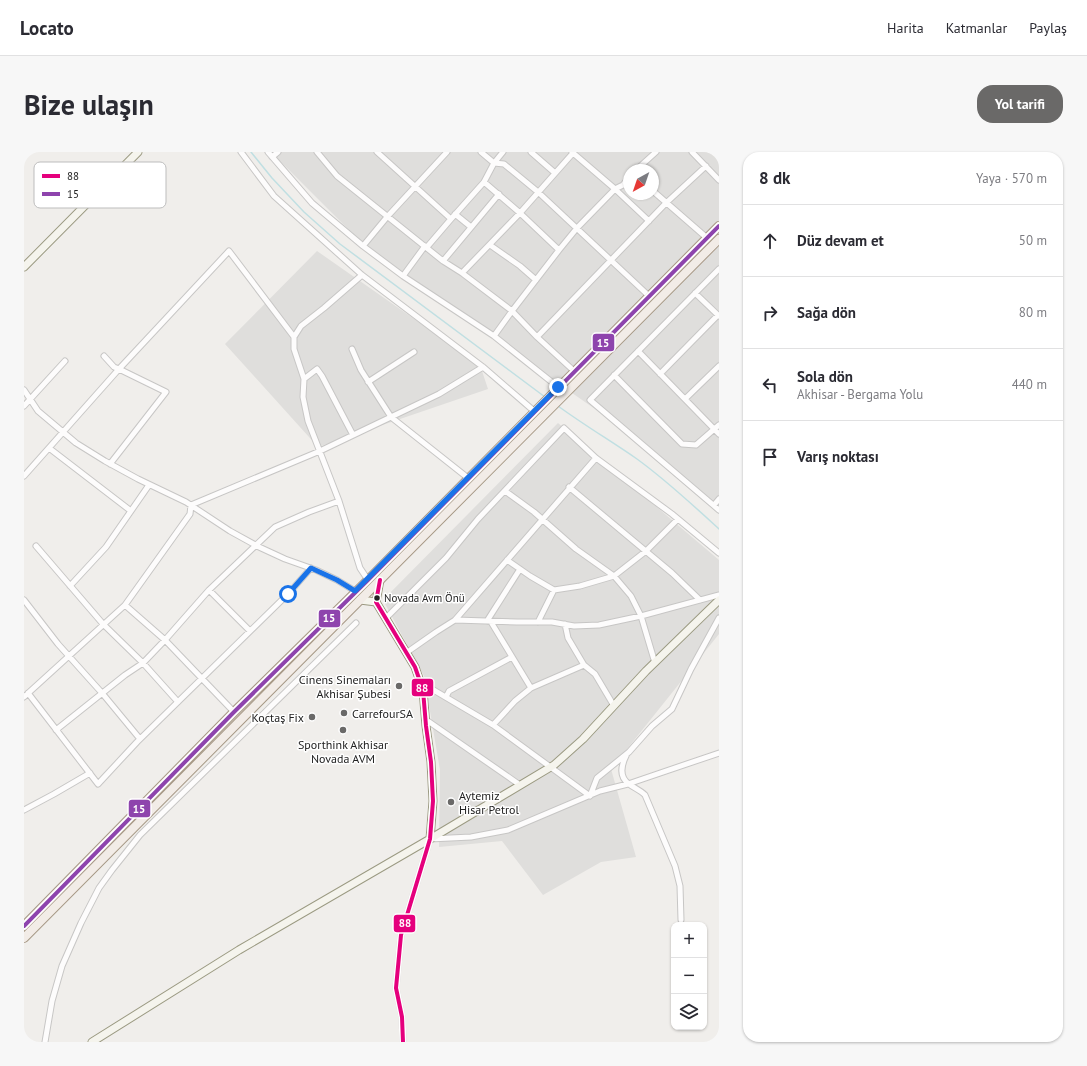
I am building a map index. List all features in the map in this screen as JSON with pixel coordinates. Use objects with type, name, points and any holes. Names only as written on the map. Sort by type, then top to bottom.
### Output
[{"type":"main road","points":[[24,926],[234,712],[355,591],[368,580],[719,226]]},
{"type":"main road","points":[[24,938],[719,238]]},
{"type":"street","points":[[128,162],[138,152]]},
{"type":"street","points":[[241,152],[274,196],[362,276],[537,408]]},
{"type":"street","points":[[268,152],[312,203],[363,246],[403,276],[494,336],[555,390]]},
{"type":"street","points":[[272,157],[278,152]]},
{"type":"street","points":[[317,152],[337,176],[387,217],[443,261],[462,273],[512,311],[537,337],[574,371]]},
{"type":"street","points":[[377,152],[415,186],[453,216],[471,227]]},
{"type":"street","points":[[363,246],[387,217],[447,152]]},
{"type":"street","points":[[481,152],[494,164],[504,164],[538,192],[649,296]]},
{"type":"street","points":[[403,276],[426,247],[484,182],[503,152]]},
{"type":"street","points":[[531,152],[555,173]]},
{"type":"street","points":[[462,273],[490,245],[573,152],[649,221]]},
{"type":"street","points":[[642,164],[655,152]]},
{"type":"street","points":[[692,152],[719,180]]},
{"type":"street","points":[[537,337],[649,221],[706,166]]},
{"type":"street","points":[[484,182],[520,212],[559,250]]},
{"type":"street","points":[[494,336],[577,228],[615,189],[623,185]]},
{"type":"street","points":[[443,261],[499,194]]},
{"type":"street","points":[[659,197],[707,238]]},
{"type":"street","points":[[24,267],[82,208]]},
{"type":"street","points":[[490,245],[520,266],[536,280]]},
{"type":"street","points":[[24,476],[229,251],[294,337]]},
{"type":"street","points":[[719,269],[590,400],[719,510]]},
{"type":"street","points":[[362,276],[301,326],[294,337],[294,349],[304,379],[303,397],[308,421],[339,501],[360,568],[368,580]]},
{"type":"street","points":[[660,374],[718,313],[695,293]]},
{"type":"street","points":[[352,349],[360,370],[391,417],[468,478]]},
{"type":"street","points":[[638,350],[717,432]]},
{"type":"street","points":[[368,382],[414,352]]},
{"type":"street","points":[[104,356],[114,367],[166,392],[110,464]]},
{"type":"street","points":[[24,406],[65,361]]},
{"type":"street","points":[[191,505],[320,451],[439,394],[483,366]]},
{"type":"street","points":[[685,399],[719,366]]},
{"type":"street","points":[[304,379],[317,369],[353,435]]},
{"type":"street","points":[[614,375],[682,444],[696,445],[717,432],[719,425]]},
{"type":"street","points":[[24,390],[38,411],[76,443],[110,464],[191,505],[256,546],[284,559],[311,568],[337,580],[355,591]]},
{"type":"street","points":[[386,618],[446,558],[478,519],[564,428],[596,458],[719,553]]},
{"type":"street","points":[[49,448],[131,511]]},
{"type":"street","points":[[406,653],[455,620],[543,520],[569,487],[596,458]]},
{"type":"street","points":[[70,586],[106,547],[149,485]]},
{"type":"street","points":[[569,487],[672,573],[700,600]]},
{"type":"street","points":[[504,491],[543,520],[576,549],[614,576],[631,596],[641,616],[655,663]]},
{"type":"street","points":[[714,505],[719,499]]},
{"type":"street","points":[[56,730],[102,693],[143,663],[209,590],[275,526],[339,501]]},
{"type":"street","points":[[191,505],[190,514],[125,605],[26,695],[56,730],[98,784],[140,739],[288,594],[311,568]]},
{"type":"street","points":[[507,560],[554,590],[580,586],[614,576],[646,551],[678,520]]},
{"type":"street","points":[[36,546],[103,624],[143,663],[178,702]]},
{"type":"street","points":[[489,622],[520,569]]},
{"type":"street","points":[[380,580],[376,602],[414,667],[423,690],[425,720],[431,762],[433,801],[430,839],[401,935],[396,988],[402,1017],[403,1042]]},
{"type":"street","points":[[209,590],[250,631]]},
{"type":"street","points":[[538,622],[554,590]]},
{"type":"street","points":[[455,620],[489,622],[552,622],[574,626],[599,625],[641,616],[719,595]]},
{"type":"street","points":[[24,600],[58,644],[102,693],[140,739]]},
{"type":"street","points":[[360,600],[376,602]]},
{"type":"street","points":[[92,1042],[239,950],[430,839],[549,767],[583,739],[655,663],[719,600]]},
{"type":"street","points":[[125,605],[165,640],[234,712]]},
{"type":"street","points":[[590,796],[597,778],[627,754],[652,726],[672,709],[691,669],[719,618]]},
{"type":"street","points":[[489,622],[531,688]]},
{"type":"street","points":[[45,1042],[52,1001],[62,966],[99,888],[112,870],[140,835],[356,623]]},
{"type":"street","points":[[565,624],[568,638],[584,665],[595,674],[614,706]]},
{"type":"street","points":[[446,697],[449,691],[512,657]]},
{"type":"street","points":[[493,725],[515,701],[531,688],[584,665]]},
{"type":"street","points":[[420,682],[493,725],[590,796]]},
{"type":"street","points":[[425,720],[520,785]]},
{"type":"street","points":[[430,839],[471,837],[508,830],[600,791],[628,784],[719,753]]},
{"type":"street","points":[[627,754],[622,764],[621,773],[628,784],[639,789],[645,795],[675,866],[680,886],[681,920]]},
{"type":"street","points":[[24,810],[90,773]]},
{"type":"shaded area","points":[[271,152],[719,152],[719,514],[595,409],[373,254]]},
{"type":"shaded area","points":[[317,251],[480,365],[488,389],[318,447],[225,344]]},
{"type":"shaded area","points":[[558,423],[719,560],[719,634],[611,769],[636,857],[601,862],[543,895],[502,841],[439,847],[440,770],[424,676],[383,600]]},
{"type":"waterway","points":[[251,152],[272,178],[304,212],[340,244],[545,397]]},
{"type":"waterway","points":[[558,406],[648,467],[719,529]]},
{"type":"transit line","name":"15","points":[[24,926],[234,712],[368,580],[719,226]]},
{"type":"transit line","name":"88","points":[[380,580],[376,602],[415,667],[423,690],[431,762],[433,801],[430,839],[401,935],[396,988],[402,1017],[403,1042]]},
{"type":"place","name":"Novada Avm Önü","points":[[377,598]]},
{"type":"place","name":"Cinens Sinemaları Akhisar Şubesi","points":[[399,686]]},
{"type":"place","name":"CarrefourSA","points":[[344,713]]},
{"type":"place","name":"Koçtaş Fix","points":[[312,717]]},
{"type":"place","name":"Sporthink Akhisar Novada AVM","points":[[343,730]]},
{"type":"place","name":"Aytemiz Hisar Petrol","points":[[451,802]]},
{"type":"route","points":[[288,594],[311,568],[337,580],[355,591],[368,580],[558,387]]}]
